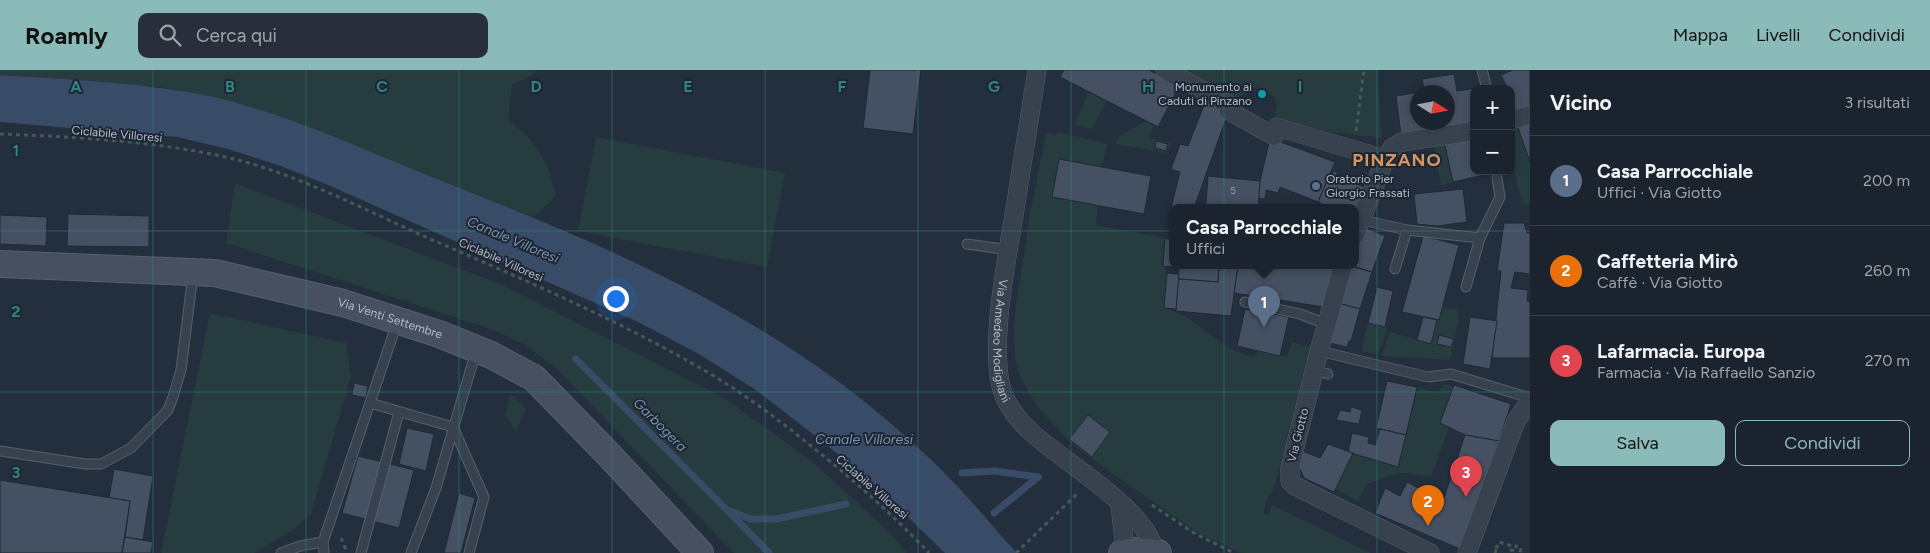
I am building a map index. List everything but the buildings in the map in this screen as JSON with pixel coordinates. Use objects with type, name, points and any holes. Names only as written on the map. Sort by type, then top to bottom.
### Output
[{"type":"street","name":"Via Amedeo Modigliani","points":[[1037,70],[999,313],[998,359],[1000,384],[1005,398],[1029,430],[1120,503],[1146,531],[1157,553]]},
{"type":"street","points":[[1165,70],[1229,108],[1275,132],[1353,149],[1385,159]]},
{"type":"street","points":[[1515,119],[1530,115]]},
{"type":"street","points":[[1359,225],[1385,159],[1392,148],[1402,142],[1470,132]]},
{"type":"street","name":"Via Venti Settembre","points":[[0,264],[215,273],[318,296],[398,320],[477,349],[534,378],[700,553]]},
{"type":"street","name":"Via Giotto","points":[[1342,269],[1319,351],[1321,372],[1290,467],[1290,481],[1295,486],[1430,553]]},
{"type":"street","points":[[1467,553],[1516,421],[1530,399]]},
{"type":"street","points":[[1120,503],[1123,552],[1157,553]]},
{"type":"lane","points":[[1482,70],[1486,85]]},
{"type":"lane","points":[[1466,287],[1480,238],[1500,197],[1497,178]]},
{"type":"lane","points":[[1359,228],[1408,230],[1480,238]]},
{"type":"lane","points":[[1395,269],[1408,230]]},
{"type":"lane","points":[[967,244],[1009,250]]},
{"type":"lane","points":[[0,451],[85,464],[101,464],[131,448],[168,410],[173,397],[181,370],[194,271]]},
{"type":"lane","points":[[1245,302],[1300,314],[1326,324]]},
{"type":"lane","points":[[324,553],[323,542],[398,320]]},
{"type":"lane","points":[[410,553],[436,488],[477,349]]},
{"type":"lane","points":[[1319,351],[1428,377],[1451,374],[1530,399]]},
{"type":"lane","points":[[370,403],[453,427]]},
{"type":"lane","points":[[361,553],[399,412]]},
{"type":"lane","points":[[453,427],[484,496],[468,553]]},
{"type":"lane","points":[[281,553],[300,546],[323,542]]},
{"type":"path","points":[[1353,149],[1364,70]]},
{"type":"path","name":"Ciclabile Villoresi","points":[[0,134],[140,143],[236,160],[281,174],[321,190],[541,287],[694,365],[752,401],[797,434],[857,484],[901,523],[929,553]]},
{"type":"path","points":[[1334,176],[1336,168]]},
{"type":"path","points":[[1016,553],[1081,491]]},
{"type":"path","points":[[1148,502],[1194,533],[1234,553]]},
{"type":"path","points":[[1495,553],[1499,542],[1512,546],[1511,550],[1515,551],[1516,546],[1521,548],[1520,553]]},
{"type":"green space","points":[[0,70],[536,70],[534,74],[512,85],[508,120],[527,136],[540,153],[549,172],[556,196],[534,217],[315,130],[215,98],[162,87],[0,75]]},
{"type":"green space","points":[[1184,70],[1377,70],[1382,138],[1330,132],[1274,116],[1277,106],[1275,97],[1266,90],[1257,87],[1242,94],[1237,99]]},
{"type":"green space","points":[[1088,92],[1107,101],[1092,129],[1075,125]]},
{"type":"green space","points":[[1146,121],[1154,125],[1149,138],[1171,143],[1167,153],[1116,144],[1118,137]]},
{"type":"green space","points":[[1515,128],[1518,128],[1530,162],[1530,203],[1522,204],[1515,174]]},
{"type":"green space","points":[[1057,132],[1107,144],[1102,167],[1096,225],[1165,238],[1163,266],[1166,267],[1164,308],[1188,318],[1242,354],[1255,357],[1257,351],[1287,357],[1292,342],[1310,347],[1275,485],[1269,494],[1263,513],[1268,515],[1272,505],[1371,553],[1241,553],[1198,533],[1092,459],[1068,440],[1036,405],[1020,376],[1015,359],[1014,320],[1030,214],[1046,133],[1056,135]]},
{"type":"green space","points":[[596,137],[785,173],[767,267],[578,231]]},
{"type":"green space","points":[[1444,141],[1453,182],[1441,186],[1434,145]]},
{"type":"green space","points":[[235,183],[500,284],[726,399],[814,463],[891,534],[907,553],[734,553],[556,368],[525,345],[494,330],[226,243]]},
{"type":"green space","points":[[1443,308],[1458,310],[1459,318],[1450,360],[1381,356],[1390,332],[1431,344],[1437,320],[1439,320]]},
{"type":"green space","points":[[210,313],[346,343],[351,376],[311,514],[292,530],[255,553],[161,553]]},
{"type":"green space","points":[[1368,323],[1385,327],[1387,331],[1378,355],[1361,351]]},
{"type":"green space","points":[[1443,384],[1453,387],[1440,423],[1449,427],[1432,475],[1403,473],[1385,477],[1367,484],[1358,501],[1336,489],[1353,453],[1398,467],[1417,387],[1438,393]]},
{"type":"green space","points":[[510,395],[514,396],[526,409],[516,431],[505,415]]},
{"type":"water","name":"Canale Villoresi","points":[[0,75],[107,82],[160,88],[241,104],[323,132],[551,225],[611,252],[727,310],[837,380],[888,421],[934,462],[1017,553],[945,553],[879,489],[827,445],[756,390],[699,354],[638,322],[328,185],[281,166],[228,149],[177,137],[0,122]]},
{"type":"waterway","name":"Garbogera","points":[[576,359],[727,510],[751,519],[776,519],[846,504]]},
{"type":"waterway","name":"Garbogera","points":[[962,473],[995,471],[1038,477]]},
{"type":"waterway","name":"Garbogera","points":[[994,513],[1038,477]]},
{"type":"waterway","name":"Garbogera","points":[[729,512],[769,553]]},
{"type":"place","name":"Monumento ai Caduti di Pinzano","points":[[1262,94]]},
{"type":"place","name":"Oratorio Pier Giorgio Frassati","points":[[1316,186]]},
{"type":"place","name":"Casa Parrocchiale","points":[[1264,327]]},
{"type":"place","name":"Lafarmacia. Europa","points":[[1466,497]]},
{"type":"place","name":"Caffetteria Mirò","points":[[1428,526]]},
{"type":"district","name":"PINZANO","points":[[1397,160]]}]
